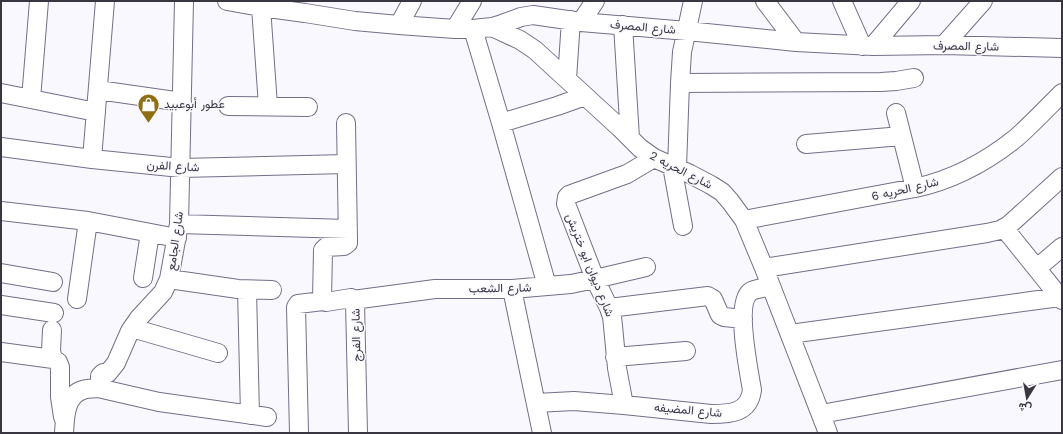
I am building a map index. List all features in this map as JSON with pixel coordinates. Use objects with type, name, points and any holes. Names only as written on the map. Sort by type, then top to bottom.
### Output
[{"type":"street","points":[[31,99],[39,1]]},
{"type":"street","points":[[92,159],[105,1]]},
{"type":"street","name":"شارع الجامع","points":[[98,388],[100,384],[100,376],[108,373],[116,363],[127,336],[132,328],[139,318],[163,292],[169,279],[178,231],[181,168],[184,1]]},
{"type":"street","name":"شارع المصرف","points":[[227,1],[261,8],[309,7],[355,21],[399,25],[472,29],[492,27],[533,15],[623,26],[796,42],[867,46],[944,45],[1062,48]]},
{"type":"street","points":[[399,25],[412,1]]},
{"type":"street","points":[[455,28],[472,1]]},
{"type":"street","points":[[522,17],[531,1]]},
{"type":"street","points":[[567,79],[576,21],[595,1]]},
{"type":"street","points":[[683,226],[674,167],[682,52],[693,1]]},
{"type":"street","points":[[765,1],[796,42]]},
{"type":"street","points":[[842,1],[867,46],[911,1]]},
{"type":"street","points":[[944,45],[983,1]]},
{"type":"street","points":[[261,8],[268,106]]},
{"type":"street","points":[[623,26],[630,138]]},
{"type":"street","name":"شارع الحريه 2","points":[[492,27],[520,40],[535,50],[640,148],[654,158],[711,184],[722,192],[730,201],[744,220],[828,433]]},
{"type":"street","points":[[472,29],[501,123],[547,286]]},
{"type":"street","points":[[680,83],[881,82],[914,78]]},
{"type":"street","points":[[98,90],[182,102]]},
{"type":"street","points":[[1,93],[96,112]]},
{"type":"street","name":"شارع الحريه 6","points":[[744,220],[915,188],[933,184],[952,177],[982,162],[1015,139],[1062,93]]},
{"type":"street","points":[[501,123],[585,96]]},
{"type":"street","points":[[228,106],[308,106]]},
{"type":"street","points":[[896,113],[915,188]]},
{"type":"street","points":[[323,301],[323,250],[326,247],[344,246],[348,243],[346,124]]},
{"type":"street","points":[[806,144],[902,136]]},
{"type":"street","name":"شارع الفرن","points":[[1,147],[92,159],[181,168],[346,164]]},
{"type":"street","name":"شارع ديوان ابو ختريش","points":[[624,405],[618,378],[613,326],[609,308],[595,279],[566,204],[567,197],[569,195],[633,171],[654,158]]},
{"type":"street","points":[[764,268],[1000,230],[1013,222],[1062,177]]},
{"type":"street","points":[[1,211],[88,222],[150,233],[178,231],[348,229]]},
{"type":"street","points":[[77,300],[88,222]]},
{"type":"street","points":[[1004,228],[1061,298]]},
{"type":"street","points":[[143,278],[150,233]]},
{"type":"street","points":[[1036,268],[1062,247]]},
{"type":"street","name":"شارع الشعب","points":[[353,300],[435,289],[512,289],[571,284],[646,267]]},
{"type":"street","points":[[1,274],[53,282]]},
{"type":"street","points":[[169,279],[247,290],[272,290]]},
{"type":"street","name":"شارع المضيفه","points":[[536,403],[574,401],[711,414],[726,414],[738,411],[749,402],[752,390],[745,352],[743,319],[745,298],[753,290],[771,287]]},
{"type":"street","points":[[512,289],[542,433]]},
{"type":"street","points":[[64,429],[65,416],[70,400],[77,393],[83,390],[98,388],[159,402],[258,416],[247,290]]},
{"type":"street","points":[[609,308],[708,296],[713,299],[720,315],[724,317],[743,319]]},
{"type":"street","name":"شارع الفرج","points":[[299,433],[296,307],[298,304],[351,298],[355,303],[358,433]]},
{"type":"street","points":[[790,334],[1061,298]]},
{"type":"street","points":[[1,305],[54,313]]},
{"type":"street","points":[[132,328],[218,353]]},
{"type":"street","points":[[52,330],[51,351],[53,359]]},
{"type":"street","points":[[615,357],[686,351]]},
{"type":"street","points":[[1,352],[53,359],[58,362],[60,367],[60,397],[64,429]]},
{"type":"street","points":[[821,414],[1062,370]]},
{"type":"place","name":"عطور أبوعبيد","points":[[148,124]]}]
